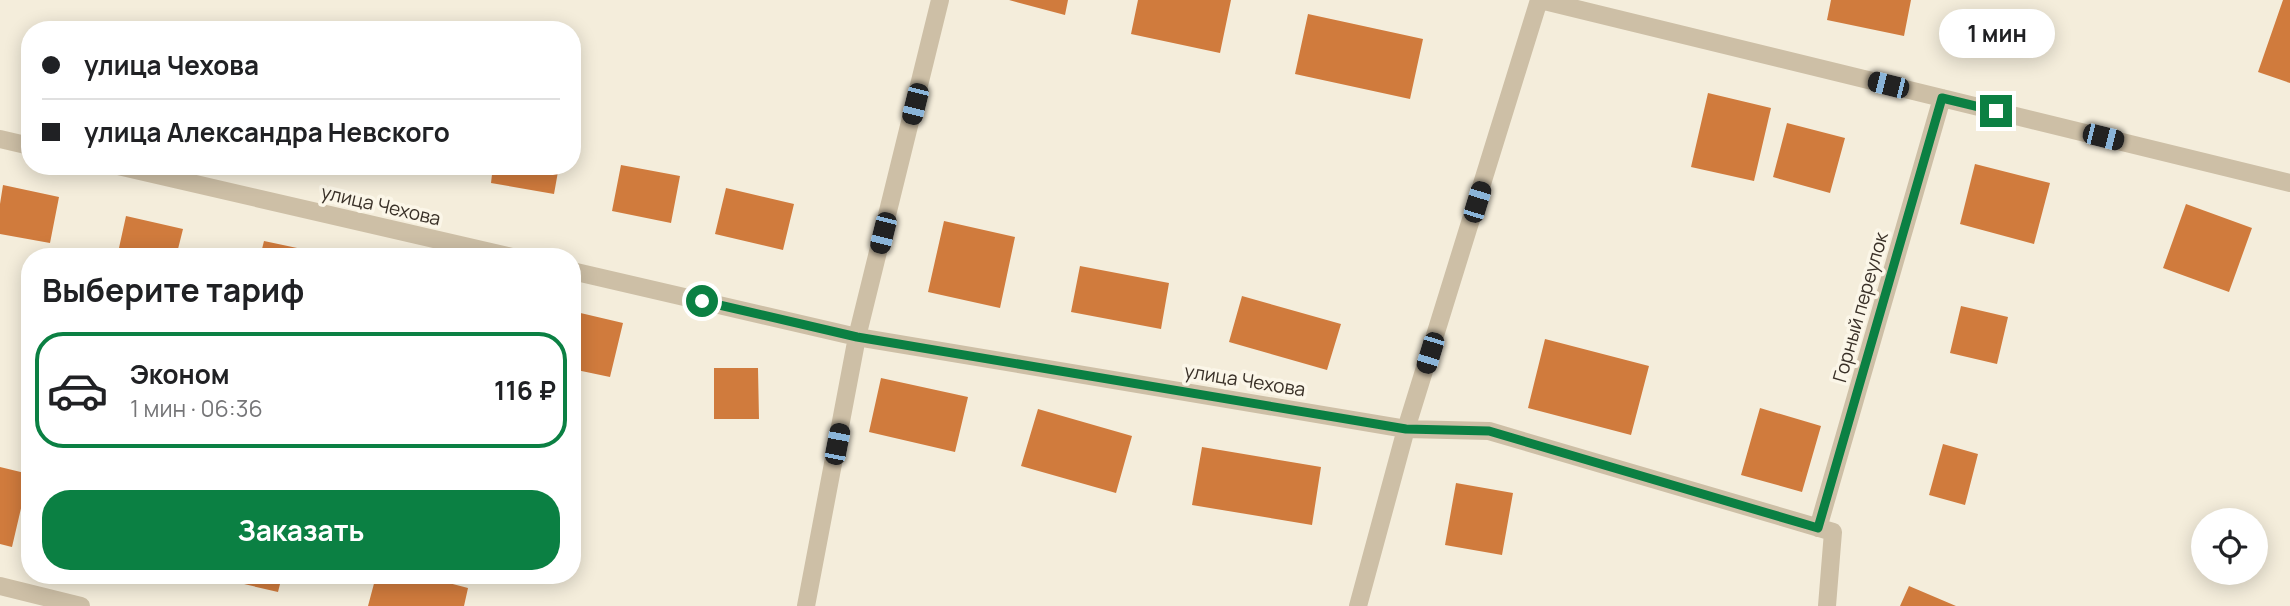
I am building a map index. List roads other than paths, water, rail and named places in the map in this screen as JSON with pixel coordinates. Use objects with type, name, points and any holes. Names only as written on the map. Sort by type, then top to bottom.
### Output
[{"type":"street","points":[[806,606],[857,337],[940,0]]},
{"type":"street","points":[[1358,606],[1406,429],[1540,0],[2290,183]]},
{"type":"street","name":"Горный переулок","points":[[1818,528],[1942,98]]},
{"type":"street","points":[[0,139],[21,144]]},
{"type":"street","name":"улица Чехова","points":[[157,175],[473,248]]},
{"type":"street","name":"улица Чехова","points":[[581,273],[857,337],[1406,429],[1489,431],[1818,528]]},
{"type":"street","points":[[1818,528],[1833,532],[1827,606]]},
{"type":"street","points":[[0,586],[81,606]]}]
